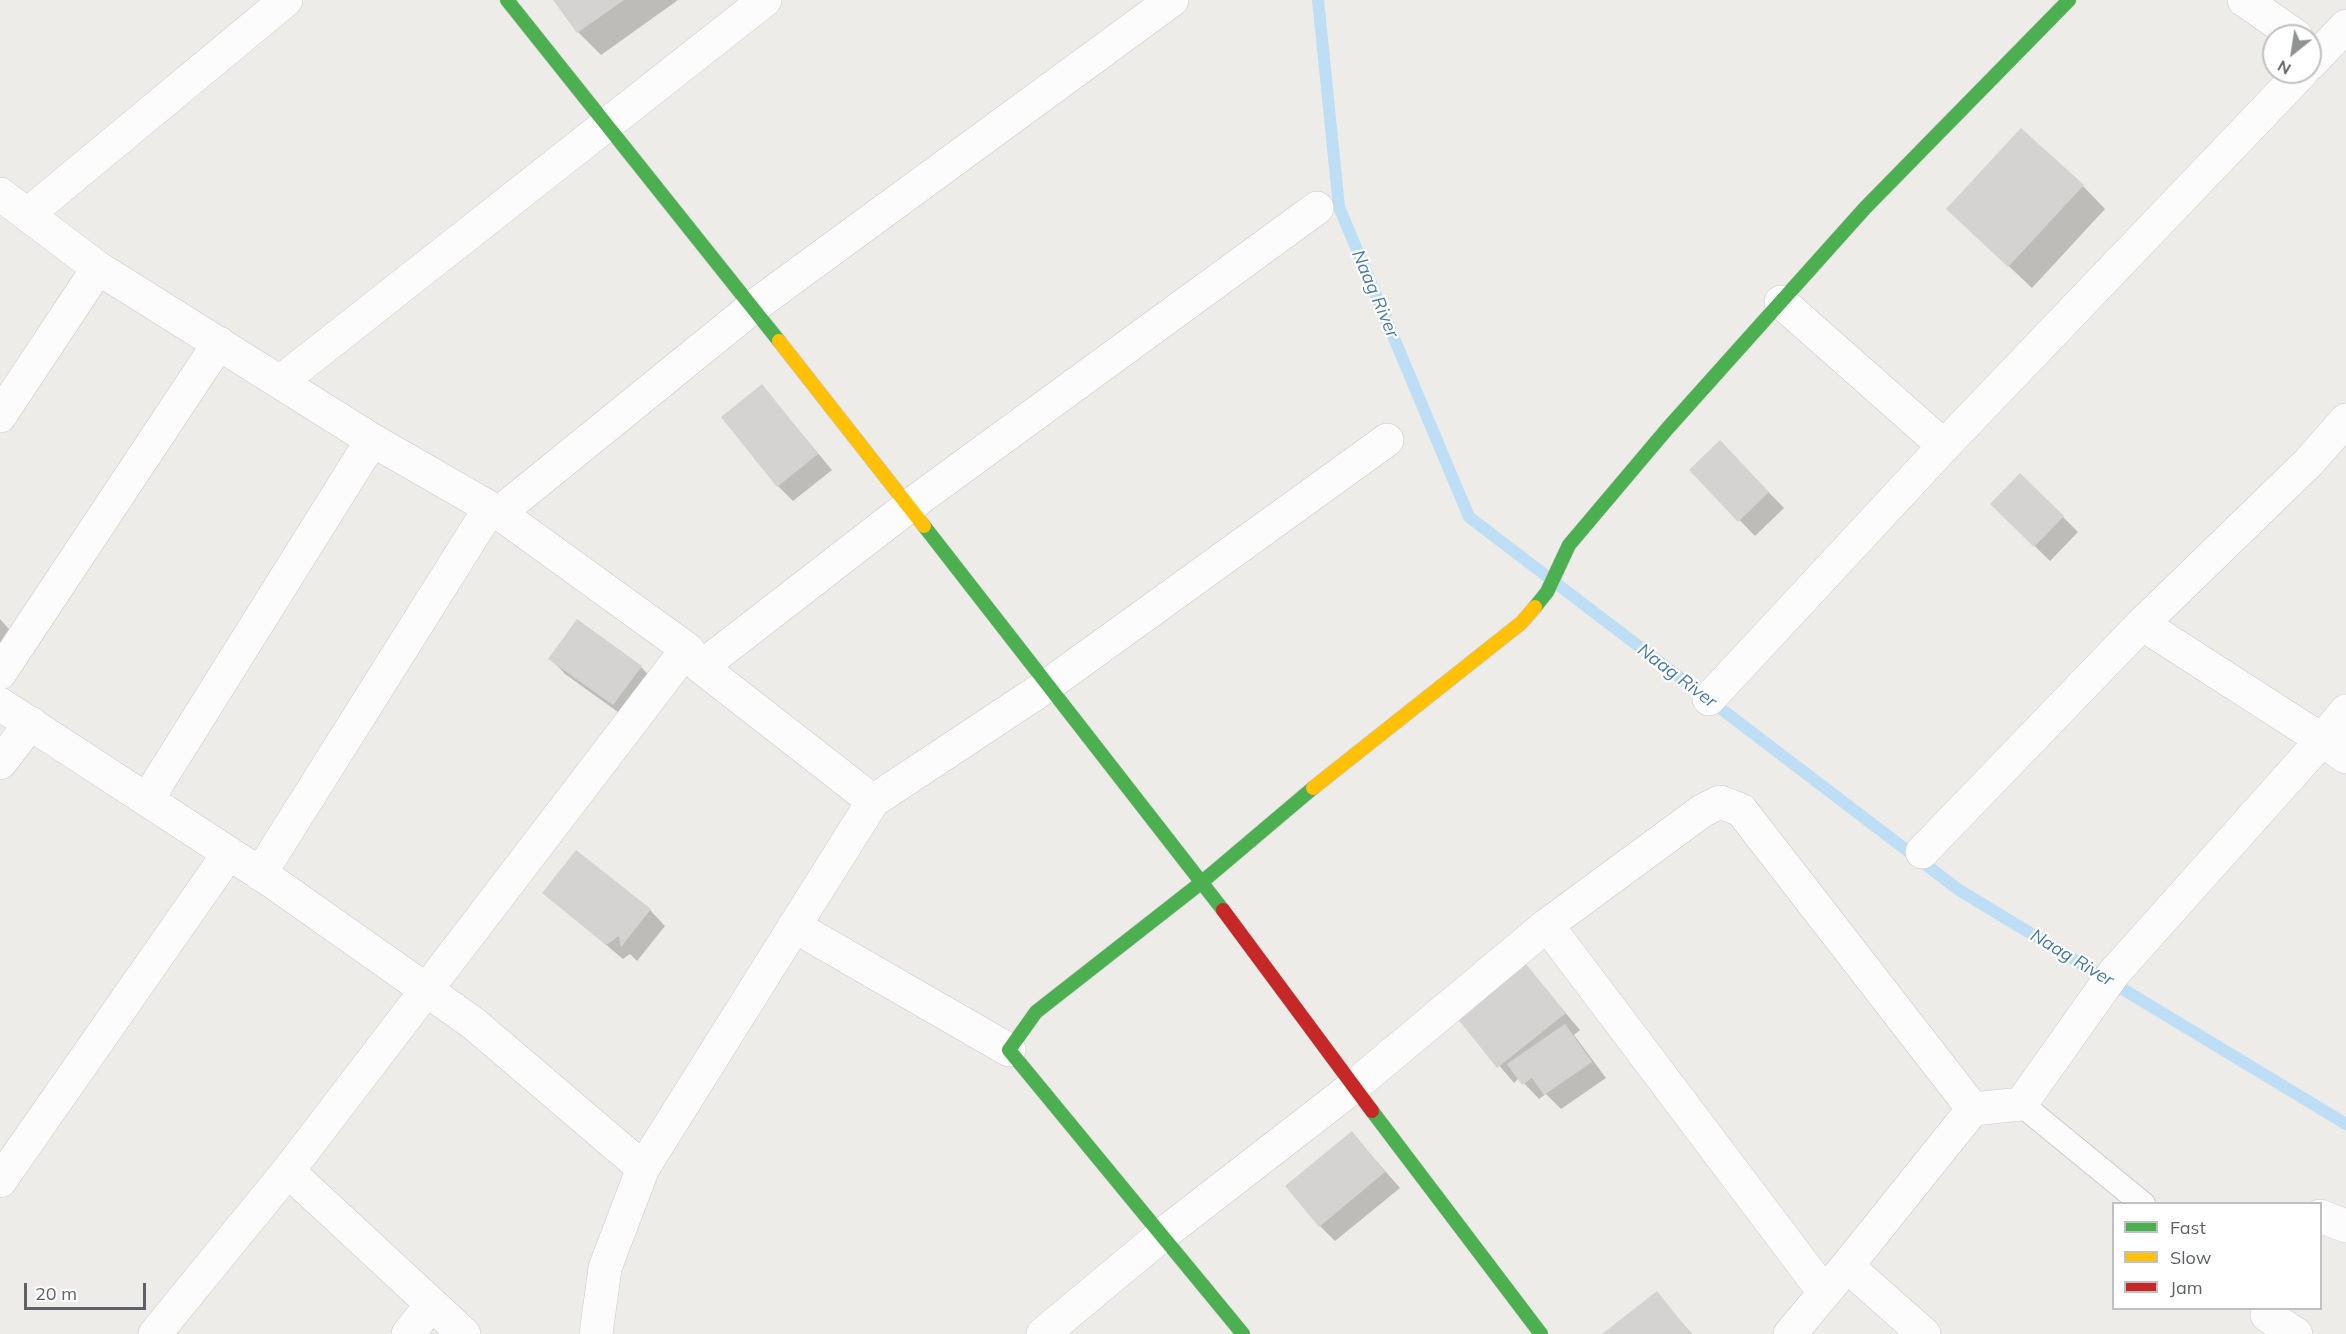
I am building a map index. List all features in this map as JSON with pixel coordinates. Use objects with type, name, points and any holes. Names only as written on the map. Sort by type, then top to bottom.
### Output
[{"type":"street","points":[[28,214],[286,0]]},
{"type":"street","points":[[507,0],[753,307],[1202,882],[1353,1087],[1541,1334]]},
{"type":"street","points":[[280,382],[765,0]]},
{"type":"street","points":[[260,874],[494,510],[753,307],[1172,0]]},
{"type":"street","points":[[1009,1050],[1036,1012],[1202,882],[1330,774],[1521,623],[1546,592],[1569,545],[1668,429],[1865,208],[2069,0]]},
{"type":"street","points":[[2244,0],[2272,24]]},
{"type":"street","points":[[2322,44],[2346,26]]},
{"type":"street","points":[[1709,699],[2280,84]]},
{"type":"street","points":[[0,194],[98,268],[372,440],[494,510],[694,658],[873,801]]},
{"type":"street","points":[[155,1334],[288,1171],[427,991],[694,658],[909,506],[1317,208]]},
{"type":"street","points":[[0,416],[98,268]]},
{"type":"street","points":[[1781,302],[1944,446]]},
{"type":"street","points":[[0,673],[219,343]]},
{"type":"street","points":[[1922,852],[2142,624],[2309,462],[2346,420]]},
{"type":"street","points":[[147,800],[372,440]]},
{"type":"street","points":[[596,1334],[605,1268],[643,1168],[873,801],[1048,685],[1387,440]]},
{"type":"street","points":[[2142,624],[2334,748]]},
{"type":"street","points":[[0,704],[229,853],[473,1023],[643,1168]]},
{"type":"street","points":[[1790,1334],[1973,1108],[2021,1104],[2114,973],[2334,748],[2346,711]]},
{"type":"street","points":[[0,763],[31,723]]},
{"type":"street","points":[[1043,1334],[1162,1235],[1353,1087],[1547,925],[1702,811],[1720,802],[1731,804],[1741,810],[1973,1108]]},
{"type":"street","points":[[0,1181],[229,853]]},
{"type":"street","points":[[1547,925],[1824,1292]]},
{"type":"street","points":[[794,926],[1009,1050],[1243,1334]]},
{"type":"street","points":[[288,1171],[464,1334]]},
{"type":"street","points":[[2322,1217],[2346,1226]]},
{"type":"street","points":[[1847,1266],[1924,1334]]},
{"type":"street","points":[[408,1334],[431,1305]]},
{"type":"street","points":[[2265,1319],[2296,1334]]},
{"type":"lane","points":[[2021,1104],[2142,1202]]},
{"type":"building","points":[[553,0],[624,0],[577,33]]},
{"type":"building","points":[[2021,128],[2084,185],[2008,267],[1946,209]]},
{"type":"building","points":[[762,384],[818,454],[777,487],[721,417]]},
{"type":"building","points":[[1720,440],[1769,492],[1738,522],[1689,470]]},
{"type":"building","points":[[2020,473],[2064,516],[2034,547],[1990,504]]},
{"type":"building","points":[[577,619],[642,666],[613,705],[548,659]]},
{"type":"building","points":[[576,850],[651,909],[621,947],[619,936],[606,945],[542,893]]},
{"type":"building","points":[[1526,964],[1566,1013],[1497,1068],[1457,1018]]},
{"type":"building","points":[[1565,1024],[1592,1062],[1544,1095],[1532,1078],[1522,1085],[1507,1064]]},
{"type":"building","points":[[1352,1131],[1385,1172],[1319,1227],[1285,1186]]},
{"type":"building","points":[[1657,1291],[1691,1334],[1602,1334]]},
{"type":"waterway","name":"Naag River","points":[[1318,0],[1339,207],[1469,517],[1959,890],[2346,1124]]},
{"type":"traffic: fast","points":[[507,0],[779,341]]},
{"type":"traffic: fast","points":[[1535,607],[1547,592],[1569,545],[1667,429],[1865,208],[2069,0]]},
{"type":"traffic: fast","points":[[924,526],[1223,910]]},
{"type":"traffic: fast","points":[[1243,1334],[1009,1050],[1036,1012],[1202,882],[1313,788]]},
{"type":"traffic: fast","points":[[1372,1111],[1541,1334]]},
{"type":"traffic: slow","points":[[779,341],[924,526]]},
{"type":"traffic: slow","points":[[1313,788],[1521,623],[1535,607]]},
{"type":"traffic: jam","points":[[1223,910],[1372,1111]]}]
